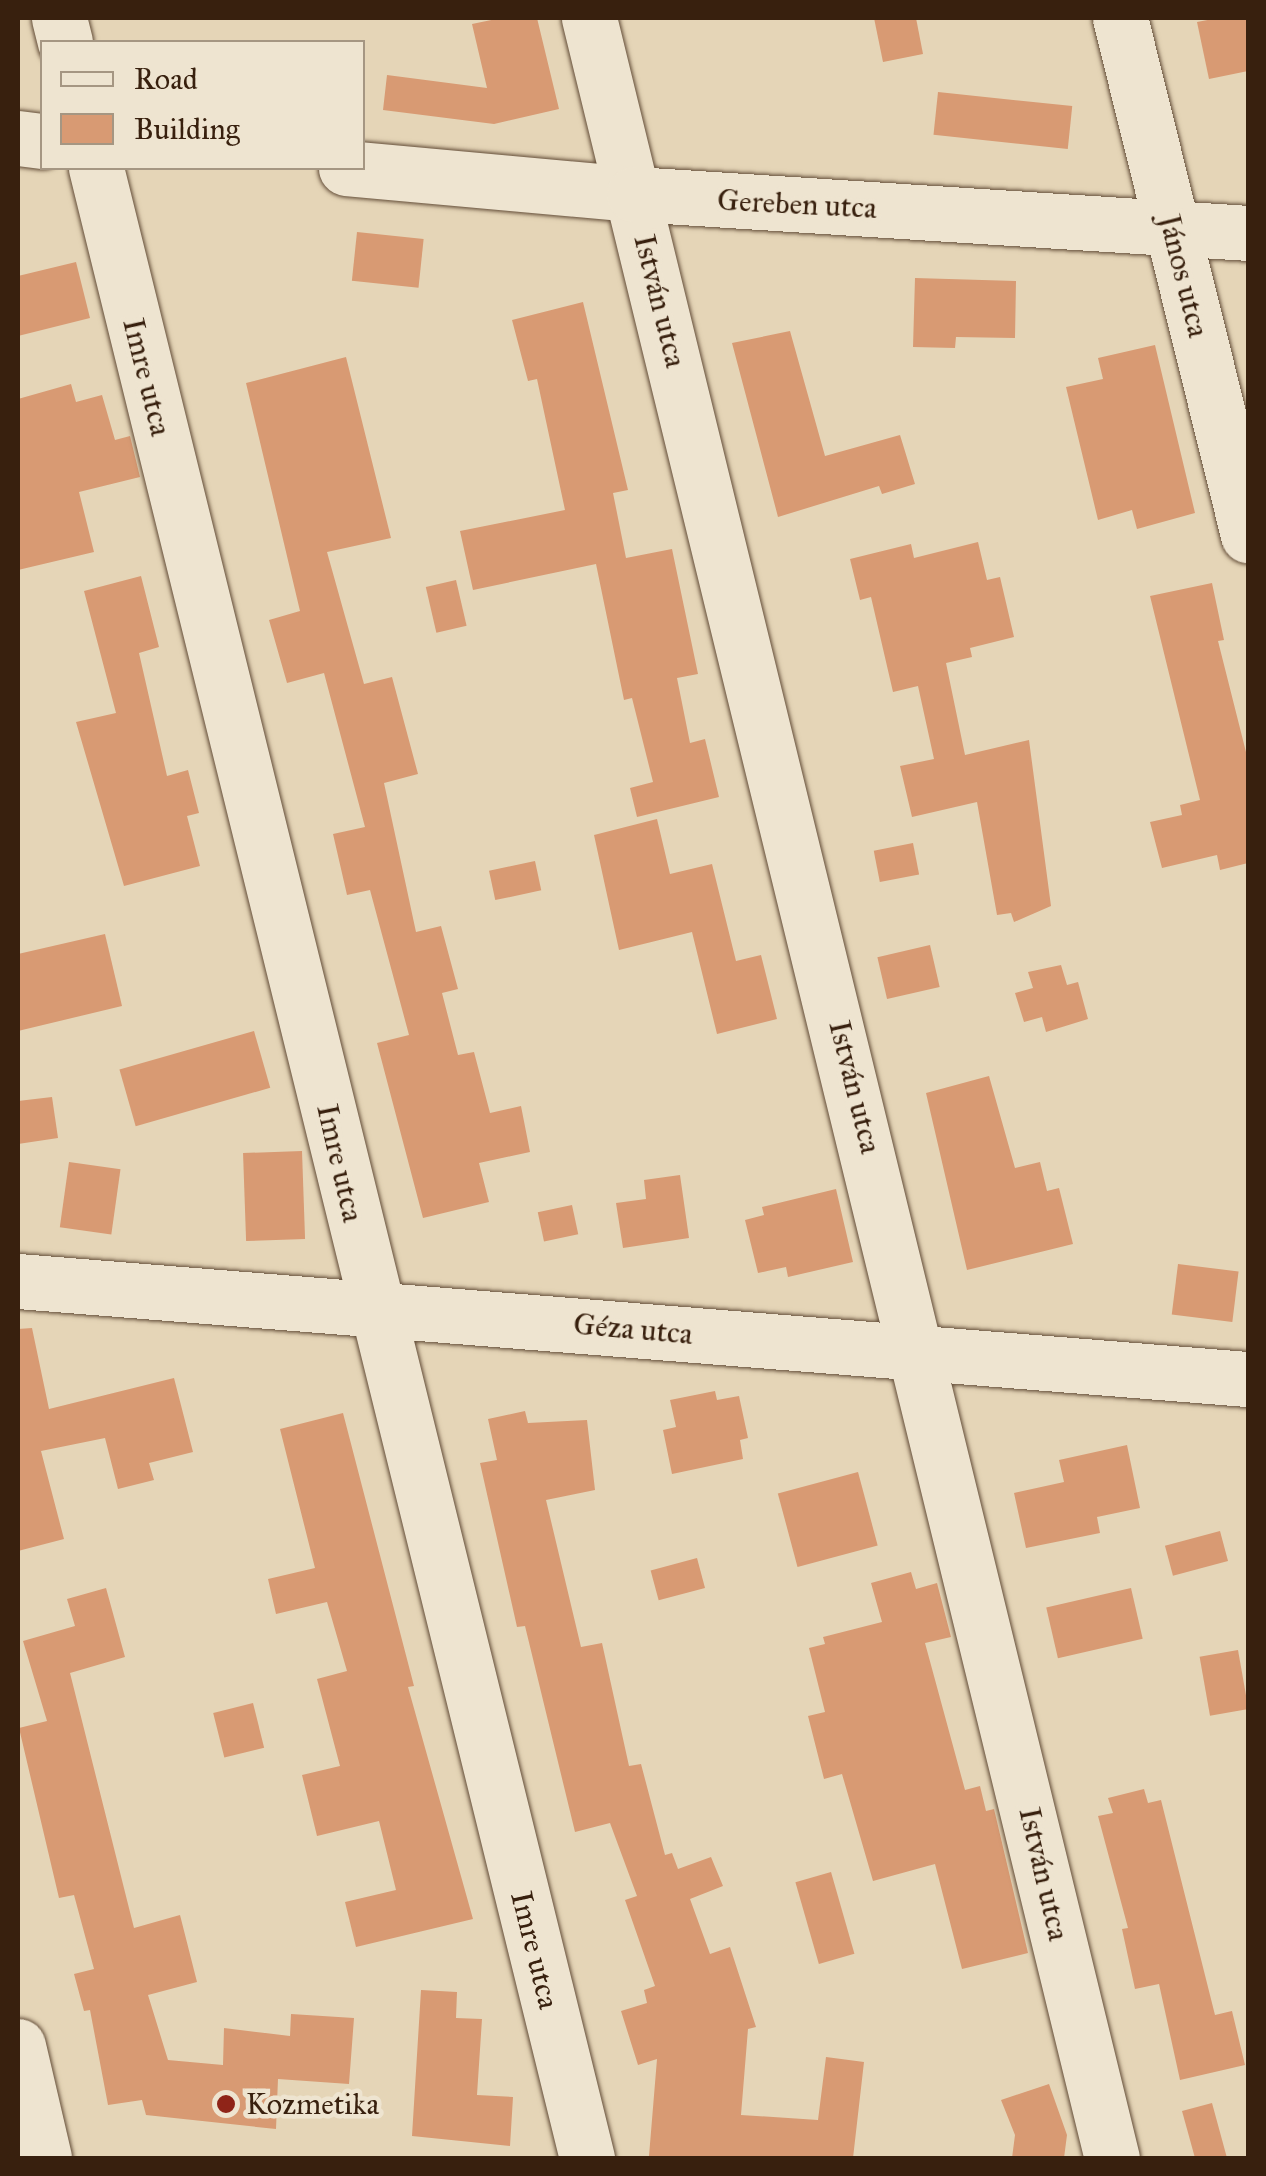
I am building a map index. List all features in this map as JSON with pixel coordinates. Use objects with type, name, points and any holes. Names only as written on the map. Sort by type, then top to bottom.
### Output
[{"type":"street","name":"István utca","points":[[589,18],[920,1352],[1112,2158]]},
{"type":"street","name":"János utca","points":[[1120,18],[1248,535]]},
{"type":"street","name":"Imre utca","points":[[96,170],[374,1308],[587,2158]]},
{"type":"street","name":"Gereben utca","points":[[365,170],[634,194],[1248,233]]},
{"type":"street","name":"Géza utca","points":[[18,1281],[1248,1379]]},
{"type":"street","points":[[18,2046],[44,2158]]},
{"type":"building","points":[[501,18],[537,18],[559,109],[494,124],[383,110],[387,75],[487,88],[472,24]]},
{"type":"building","points":[[874,18],[916,18],[923,54],[883,62]]},
{"type":"building","points":[[1248,18],[1248,71],[1209,79],[1197,22]]},
{"type":"building","points":[[938,92],[1072,106],[1068,149],[934,135]]},
{"type":"building","points":[[357,232],[424,239],[419,288],[352,281]]},
{"type":"building","points":[[76,262],[90,318],[18,336],[18,276]]},
{"type":"building","points":[[915,278],[1016,281],[1015,338],[956,337],[955,348],[913,347]]},
{"type":"building","points":[[583,302],[628,490],[613,493],[626,558],[672,549],[698,674],[677,678],[690,743],[705,739],[719,797],[637,817],[630,788],[653,782],[632,698],[624,700],[596,564],[473,590],[460,531],[565,510],[537,379],[528,381],[512,320]]},
{"type":"building","points":[[790,331],[825,456],[900,435],[915,484],[882,494],[879,486],[778,517],[732,343]]},
{"type":"building","points":[[1155,345],[1195,513],[1137,529],[1132,510],[1098,520],[1066,387],[1103,379],[1098,358]]},
{"type":"building","points":[[346,357],[391,538],[327,552],[364,684],[392,677],[418,774],[384,783],[416,932],[441,926],[458,989],[442,993],[458,1055],[474,1052],[490,1113],[521,1106],[530,1152],[479,1163],[489,1202],[423,1218],[377,1043],[409,1035],[370,890],[347,895],[333,834],[365,827],[324,673],[287,683],[269,620],[300,611],[246,383]]},
{"type":"building","points":[[71,384],[76,402],[102,395],[115,440],[130,436],[140,477],[79,492],[94,552],[18,570],[18,399]]},
{"type":"building","points":[[978,542],[987,580],[1000,577],[1014,637],[970,648],[972,657],[946,663],[965,755],[1029,740],[1051,906],[1014,922],[1011,913],[997,915],[977,802],[912,817],[900,766],[934,759],[918,686],[893,692],[871,597],[860,600],[850,559],[911,544],[914,558]]},
{"type":"building","points":[[141,576],[159,647],[139,653],[167,776],[188,770],[199,813],[187,816],[200,866],[124,886],[76,722],[116,713],[84,591]]},
{"type":"building","points":[[456,580],[467,626],[436,633],[426,587]]},
{"type":"building","points":[[1212,583],[1224,640],[1218,641],[1248,760],[1248,863],[1220,870],[1217,855],[1162,868],[1150,822],[1182,815],[1180,805],[1200,800],[1150,596]]},
{"type":"building","points":[[657,819],[670,874],[712,864],[736,961],[761,955],[777,1019],[717,1034],[692,932],[619,950],[594,835]]},
{"type":"building","points":[[913,843],[919,874],[880,882],[874,851]]},
{"type":"building","points":[[535,861],[541,890],[495,900],[489,871]]},
{"type":"building","points":[[105,934],[122,1006],[18,1031],[18,954]]},
{"type":"building","points":[[930,945],[940,987],[887,999],[877,957]]},
{"type":"building","points":[[1061,965],[1067,985],[1078,982],[1088,1019],[1046,1032],[1042,1017],[1024,1022],[1015,993],[1033,988],[1028,972]]},
{"type":"building","points":[[254,1031],[270,1088],[136,1126],[119,1070]]},
{"type":"building","points":[[989,1076],[1015,1168],[1040,1162],[1047,1191],[1059,1188],[1073,1244],[967,1270],[926,1093]]},
{"type":"building","points":[[52,1097],[58,1138],[18,1144],[18,1101]]},
{"type":"building","points":[[302,1151],[305,1239],[246,1241],[243,1153]]},
{"type":"building","points":[[69,1162],[120,1169],[111,1235],[60,1227]]},
{"type":"building","points":[[680,1175],[689,1238],[623,1248],[616,1203],[646,1199],[644,1180]]},
{"type":"building","points":[[836,1189],[853,1262],[788,1277],[786,1267],[758,1273],[745,1220],[764,1215],[762,1207]]},
{"type":"building","points":[[572,1205],[578,1234],[544,1242],[538,1212]]},
{"type":"building","points":[[1178,1264],[1239,1271],[1232,1322],[1172,1315]]},
{"type":"building","points":[[32,1328],[49,1409],[174,1378],[193,1452],[149,1463],[154,1480],[118,1489],[105,1438],[41,1451],[64,1539],[18,1551],[18,1329]]},
{"type":"building","points":[[715,1391],[717,1400],[739,1396],[748,1438],[740,1440],[743,1459],[672,1474],[663,1430],[676,1427],[670,1400]]},
{"type":"building","points":[[525,1411],[528,1423],[587,1420],[595,1490],[546,1500],[581,1647],[602,1643],[629,1766],[641,1764],[665,1855],[672,1853],[678,1869],[711,1857],[723,1886],[690,1899],[710,1954],[730,1947],[756,2027],[748,2029],[741,2115],[818,2120],[826,2057],[864,2062],[853,2158],[649,2156],[657,2059],[638,2065],[621,2011],[647,2003],[644,1990],[655,1986],[625,1900],[637,1896],[610,1823],[575,1832],[525,1626],[517,1627],[480,1463],[497,1460],[488,1419]]},
{"type":"building","points":[[343,1413],[414,1686],[408,1687],[473,1919],[356,1947],[345,1902],[396,1890],[379,1821],[317,1836],[302,1775],[340,1766],[317,1679],[347,1671],[327,1602],[276,1614],[268,1579],[315,1568],[280,1429]]},
{"type":"building","points":[[1127,1445],[1140,1508],[1097,1517],[1100,1533],[1026,1548],[1014,1493],[1064,1482],[1059,1460]]},
{"type":"building","points":[[858,1472],[878,1545],[797,1567],[778,1493]]},
{"type":"building","points":[[1220,1531],[1228,1561],[1173,1576],[1165,1546]]},
{"type":"building","points":[[697,1558],[705,1588],[659,1600],[651,1570]]},
{"type":"building","points":[[911,1572],[916,1589],[937,1583],[951,1637],[925,1643],[965,1790],[980,1786],[986,1811],[994,1809],[1028,1953],[962,1969],[935,1864],[873,1881],[842,1774],[824,1779],[808,1716],[825,1712],[809,1648],[825,1644],[823,1637],[882,1622],[871,1583]]},
{"type":"building","points":[[106,1588],[125,1657],[70,1673],[134,1928],[180,1915],[197,1982],[148,1995],[168,2060],[223,2065],[224,2028],[290,2036],[291,2014],[354,2018],[349,2084],[278,2079],[276,2129],[146,2115],[142,2100],[108,2105],[90,2010],[84,2011],[74,1974],[94,1969],[74,1895],[59,1898],[19,1728],[47,1721],[23,1641],[75,1626],[67,1599]]},
{"type":"building","points":[[1131,1588],[1143,1639],[1058,1658],[1046,1608]]},
{"type":"building","points":[[1238,1650],[1248,1709],[1210,1716],[1200,1657]]},
{"type":"building","points":[[253,1703],[264,1748],[224,1758],[213,1713]]},
{"type":"building","points":[[1144,1789],[1148,1803],[1161,1800],[1215,2015],[1232,2011],[1245,2065],[1180,2080],[1159,1984],[1135,1989],[1122,1929],[1128,1928],[1098,1816],[1113,1813],[1108,1798]]},
{"type":"building","points":[[831,1872],[854,1954],[819,1964],[795,1882]]},
{"type":"building","points":[[421,1990],[457,1992],[456,2018],[482,2019],[477,2095],[513,2097],[510,2146],[412,2136]]},
{"type":"building","points":[[1049,2084],[1067,2135],[1064,2158],[1012,2158],[1015,2135],[1001,2100]]},
{"type":"building","points":[[1212,2103],[1227,2158],[1195,2158],[1182,2111]]},
{"type":"place","name":"Kozmetika","points":[[226,2104]]}]
